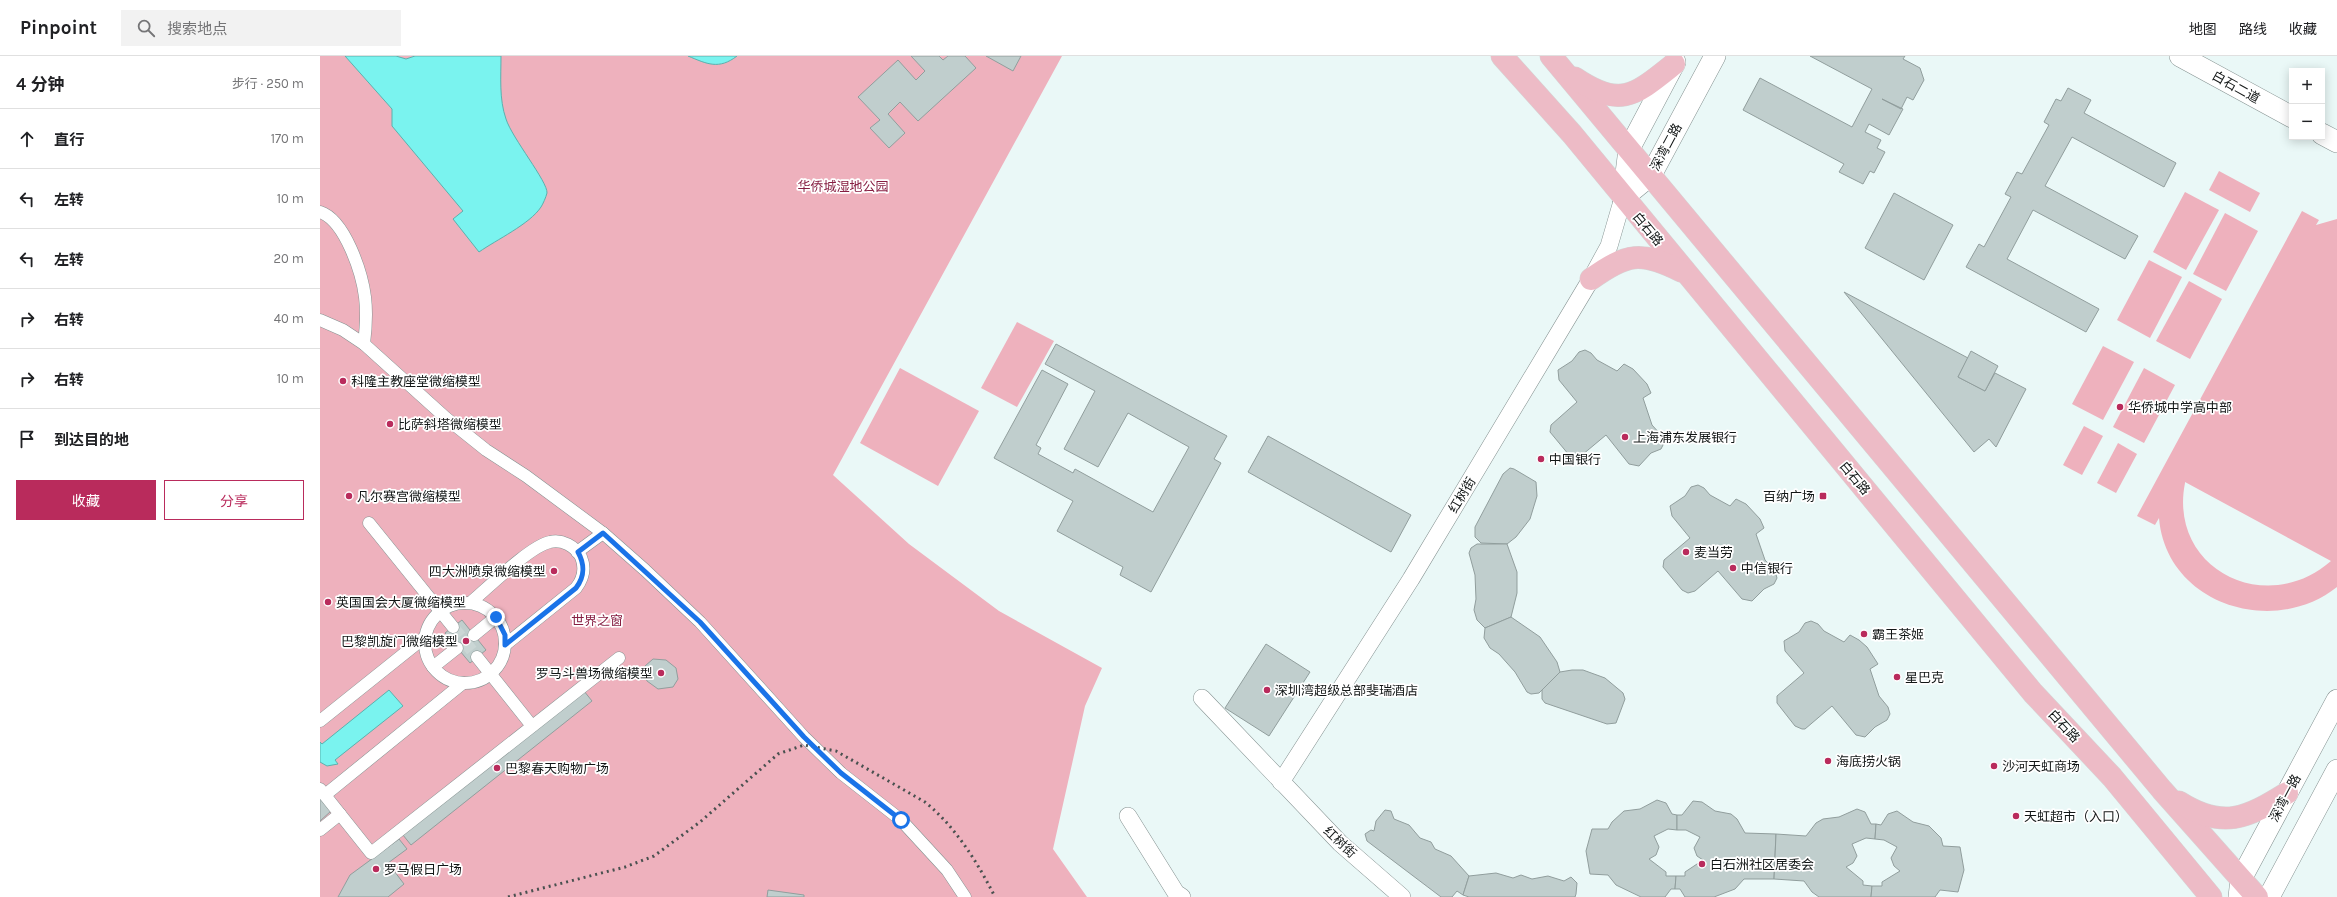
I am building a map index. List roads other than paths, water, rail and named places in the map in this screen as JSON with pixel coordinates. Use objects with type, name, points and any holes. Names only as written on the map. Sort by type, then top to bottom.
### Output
[{"type":"main road","name":"白石路","points":[[1502,56],[1572,134],[1622,198],[2033,693],[2112,777],[2211,897]]},
{"type":"main road","points":[[1556,62],[1597,90],[1622,97],[1646,87],[1676,60]]},
{"type":"main road","points":[[1556,62],[2162,790],[2240,888],[2257,897]]},
{"type":"main road","points":[[1591,279],[1610,265],[1636,257],[1652,259],[1685,273]]},
{"type":"main road","points":[[2162,790],[2192,811],[2222,818],[2245,816],[2288,793]]},
{"type":"street","name":"深湾二路","points":[[1622,198],[1651,176],[1715,56]]},
{"type":"street","name":"白石二道","points":[[2180,56],[2289,116]]},
{"type":"street","points":[[1622,198],[1629,149],[1676,60]]},
{"type":"street","points":[[2325,136],[2337,142]]},
{"type":"street","name":"红树街","points":[[1281,782],[1411,579],[1591,279],[1609,246],[1622,198]]},
{"type":"street","points":[[320,212],[332,219],[341,230],[362,281],[366,312],[364,344]]},
{"type":"street","points":[[320,320],[343,330],[364,344],[446,418],[486,450],[526,476],[603,533],[700,622],[804,737],[841,773],[901,820],[947,870],[965,897]]},
{"type":"street","points":[[369,523],[453,627]]},
{"type":"street","points":[[578,552],[603,533]]},
{"type":"street","points":[[470,602],[543,544],[558,541],[572,547],[578,552],[583,567],[580,582],[576,588],[505,645]]},
{"type":"street","points":[[463,683],[442,676],[433,667],[425,648],[425,637],[433,618],[440,611],[450,605],[470,602],[480,605],[496,617],[505,635],[505,645],[498,666],[491,674],[482,679],[463,683],[322,792],[371,853],[619,658]]},
{"type":"street","points":[[474,635],[496,617]]},
{"type":"street","points":[[320,721],[425,637]]},
{"type":"street","points":[[433,667],[457,648]]},
{"type":"street","points":[[477,657],[532,726]]},
{"type":"street","name":"红树街","points":[[1202,698],[1340,843],[1402,897]]},
{"type":"street","name":"深湾一路","points":[[2240,888],[2337,700]]},
{"type":"street","points":[[2269,897],[2337,770]]},
{"type":"street","points":[[320,830],[340,814]]},
{"type":"street","points":[[1128,816],[1176,893],[1182,897]]},
{"type":"water","points":[[345,56],[396,56],[406,59],[415,56],[501,56],[502,104],[506,119],[515,137],[546,187],[547,193],[541,207],[521,226],[479,252],[453,219],[463,211],[392,126],[392,109]]},
{"type":"water","points":[[688,56],[737,56],[724,63],[713,64]]},
{"type":"water","points":[[389,690],[403,706],[335,760],[338,764],[327,766],[320,762],[320,742],[322,744]]},
{"type":"tunnel","points":[[453,627],[477,657]]},
{"type":"railway","points":[[508,897],[625,867],[654,856],[700,822],[778,754],[804,745],[836,751],[925,802],[946,822],[965,846],[995,897]]},
{"type":"place","name":"科隆主教座堂微缩模型","points":[[343,381]]},
{"type":"place","name":"华侨城中学高中部","points":[[2120,407]]},
{"type":"place","name":"比萨斜塔微缩模型","points":[[390,424]]},
{"type":"place","name":"上海浦东发展银行","points":[[1625,437]]},
{"type":"place","name":"中国银行","points":[[1541,459]]},
{"type":"place","name":"凡尔赛宫微缩模型","points":[[349,496]]},
{"type":"place","name":"百纳广场","points":[[1823,496]]},
{"type":"place","name":"麦当劳","points":[[1686,552]]},
{"type":"place","name":"中信银行","points":[[1733,568]]},
{"type":"place","name":"四大洲喷泉微缩模型","points":[[554,571]]},
{"type":"place","name":"英国国会大厦微缩模型","points":[[328,602]]},
{"type":"place","name":"霸王茶姬","points":[[1864,634]]},
{"type":"place","name":"巴黎凯旋门微缩模型","points":[[466,641]]},
{"type":"place","name":"罗马斗兽场微缩模型","points":[[661,673]]},
{"type":"place","name":"星巴克","points":[[1897,677]]},
{"type":"place","name":"深圳湾超级总部斐瑞酒店","points":[[1267,690]]},
{"type":"place","name":"海底捞火锅","points":[[1828,761]]},
{"type":"place","name":"沙河天虹商场","points":[[1994,766]]},
{"type":"place","name":"巴黎春天购物广场","points":[[497,768]]},
{"type":"place","name":"天虹超市（入口）","points":[[2016,816]]},
{"type":"place","name":"白石洲社区居委会","points":[[1702,864]]},
{"type":"place","name":"罗马假日广场","points":[[376,869]]},
{"type":"park label","name":"华侨城湿地公园","points":[[843,186]]},
{"type":"park label","name":"世界之窗","points":[[597,620]]}]
